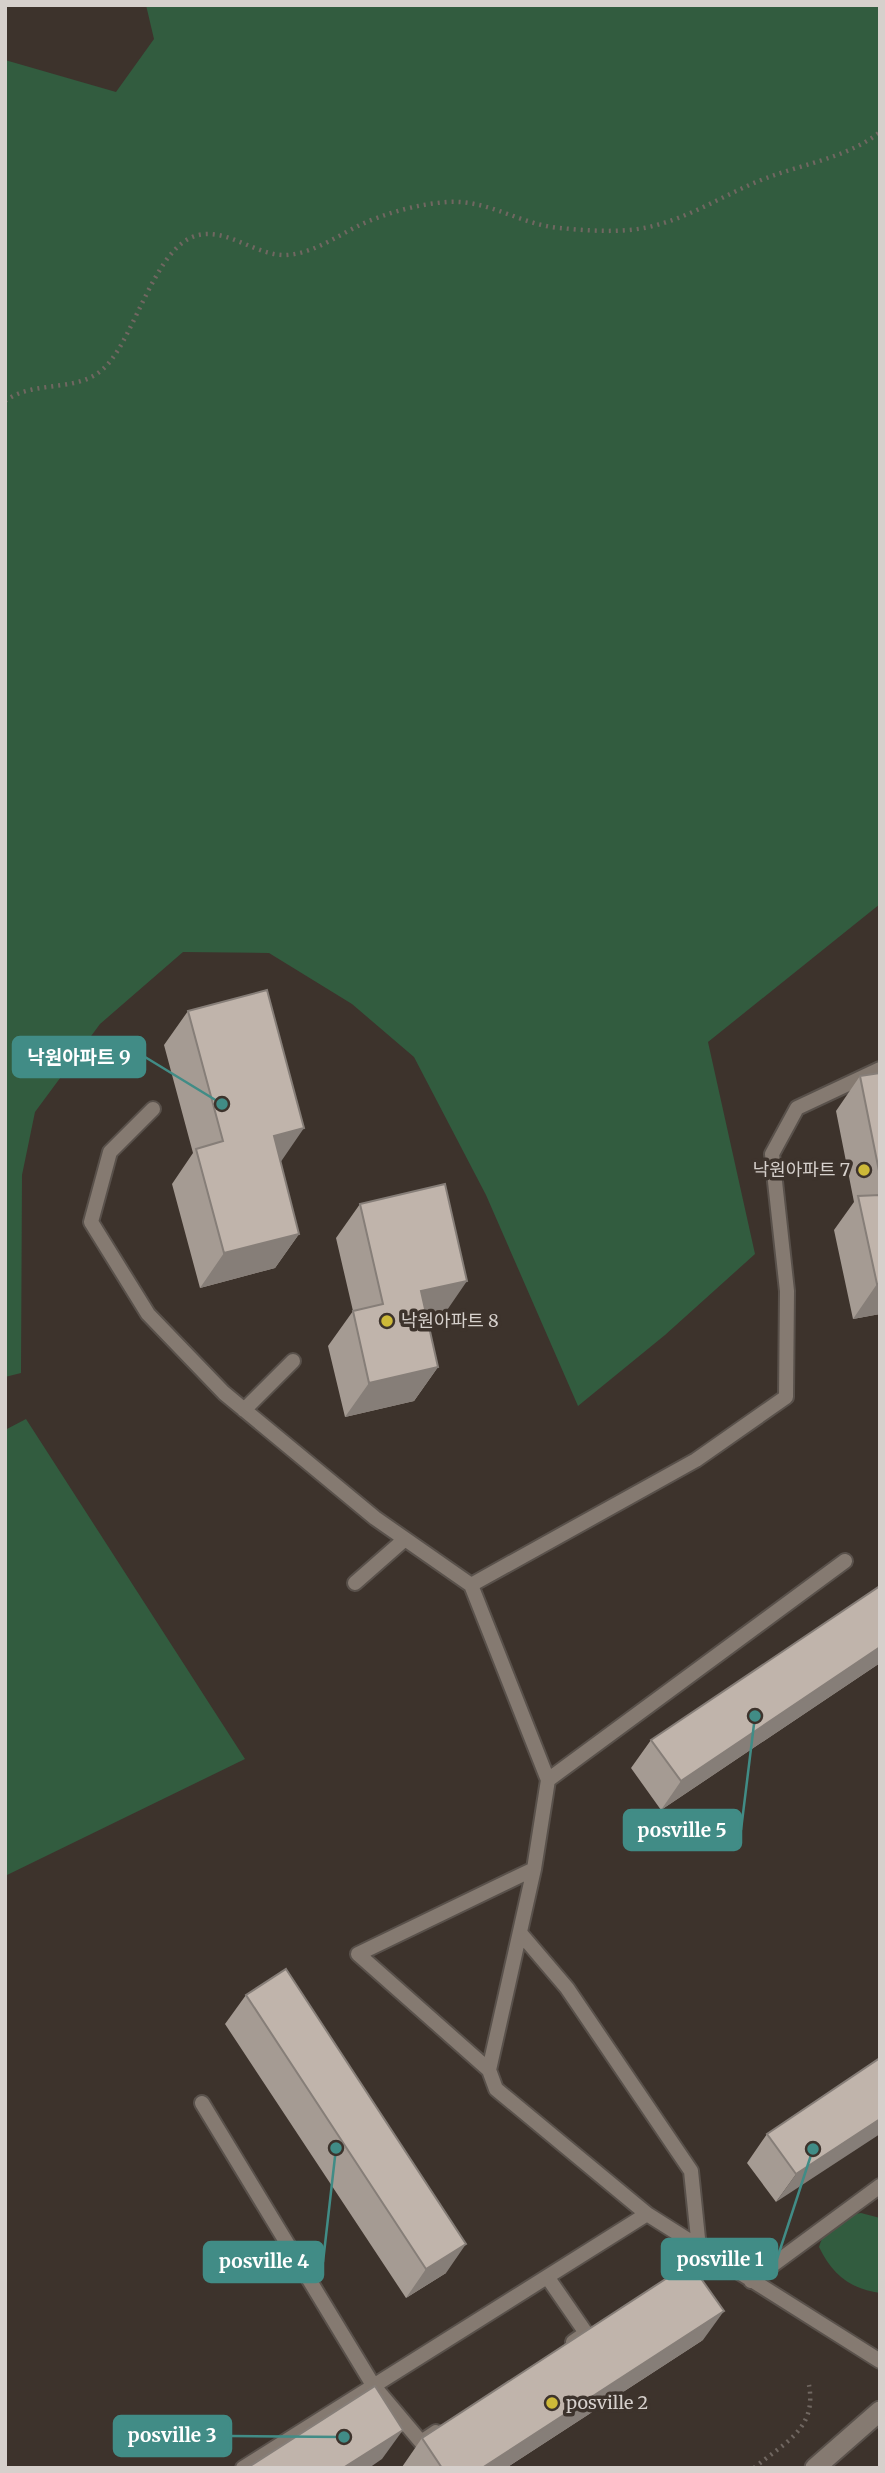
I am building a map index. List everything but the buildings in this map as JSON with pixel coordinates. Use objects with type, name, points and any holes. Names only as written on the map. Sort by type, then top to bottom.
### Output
[{"type":"main road","points":[[815,2468],[880,2411]]},
{"type":"lane","points":[[471,1585],[695,1460],[786,1396],[787,1291],[772,1154],[797,1108],[880,1069]]},
{"type":"lane","points":[[153,1109],[110,1152],[91,1222],[148,1314],[244,1410],[375,1518],[471,1585],[548,1780],[521,1934],[489,2070]]},
{"type":"lane","points":[[244,1410],[293,1362]]},
{"type":"lane","points":[[355,1584],[405,1539]]},
{"type":"lane","points":[[548,1780],[845,1561]]},
{"type":"lane","points":[[534,1869],[358,1954],[489,2070],[496,2089],[647,2214],[880,2361]]},
{"type":"lane","points":[[521,1934],[567,1988],[691,2171],[699,2248]]},
{"type":"lane","points":[[202,2103],[373,2385],[421,2442],[454,2420]]},
{"type":"lane","points":[[751,2281],[880,2186]]},
{"type":"lane","points":[[243,2468],[647,2214]]},
{"type":"lane","points":[[548,2278],[586,2333],[564,2348]]},
{"type":"path","points":[[5,401],[31,388],[74,384],[93,379],[109,363],[167,260],[181,243],[197,235],[221,236],[268,253],[285,255],[310,251],[390,213],[446,202],[486,205],[558,228],[618,231],[657,225],[768,177],[854,148],[880,132]]},
{"type":"path","points":[[754,2468],[807,2422],[813,2405],[809,2385]]},
{"type":"green space","points":[[146,5],[880,5],[880,904],[708,1042],[755,1254],[665,1335],[578,1406],[486,1195],[414,1057],[352,1004],[269,953],[183,952],[100,1024],[35,1112],[22,1175],[21,1373],[5,1377],[5,60],[116,92],[154,39]]},
{"type":"green space","points":[[26,1419],[245,1759],[5,1876],[5,1430]]},
{"type":"green space","points":[[861,2213],[880,2218],[880,2293],[860,2288],[843,2279],[819,2247],[829,2227],[839,2219]]},
{"type":"place","name":"낙원아파트 9","points":[[222,1104]]},
{"type":"place","name":"낙원아파트 7","points":[[864,1170]]},
{"type":"place","name":"낙원아파트 8","points":[[387,1321]]},
{"type":"place","name":"posville 5","points":[[755,1716]]},
{"type":"place","name":"posville 4","points":[[336,2148]]},
{"type":"place","name":"posville 1","points":[[813,2149]]},
{"type":"place","name":"posville 2","points":[[552,2403]]},
{"type":"place","name":"posville 3","points":[[344,2437]]}]
